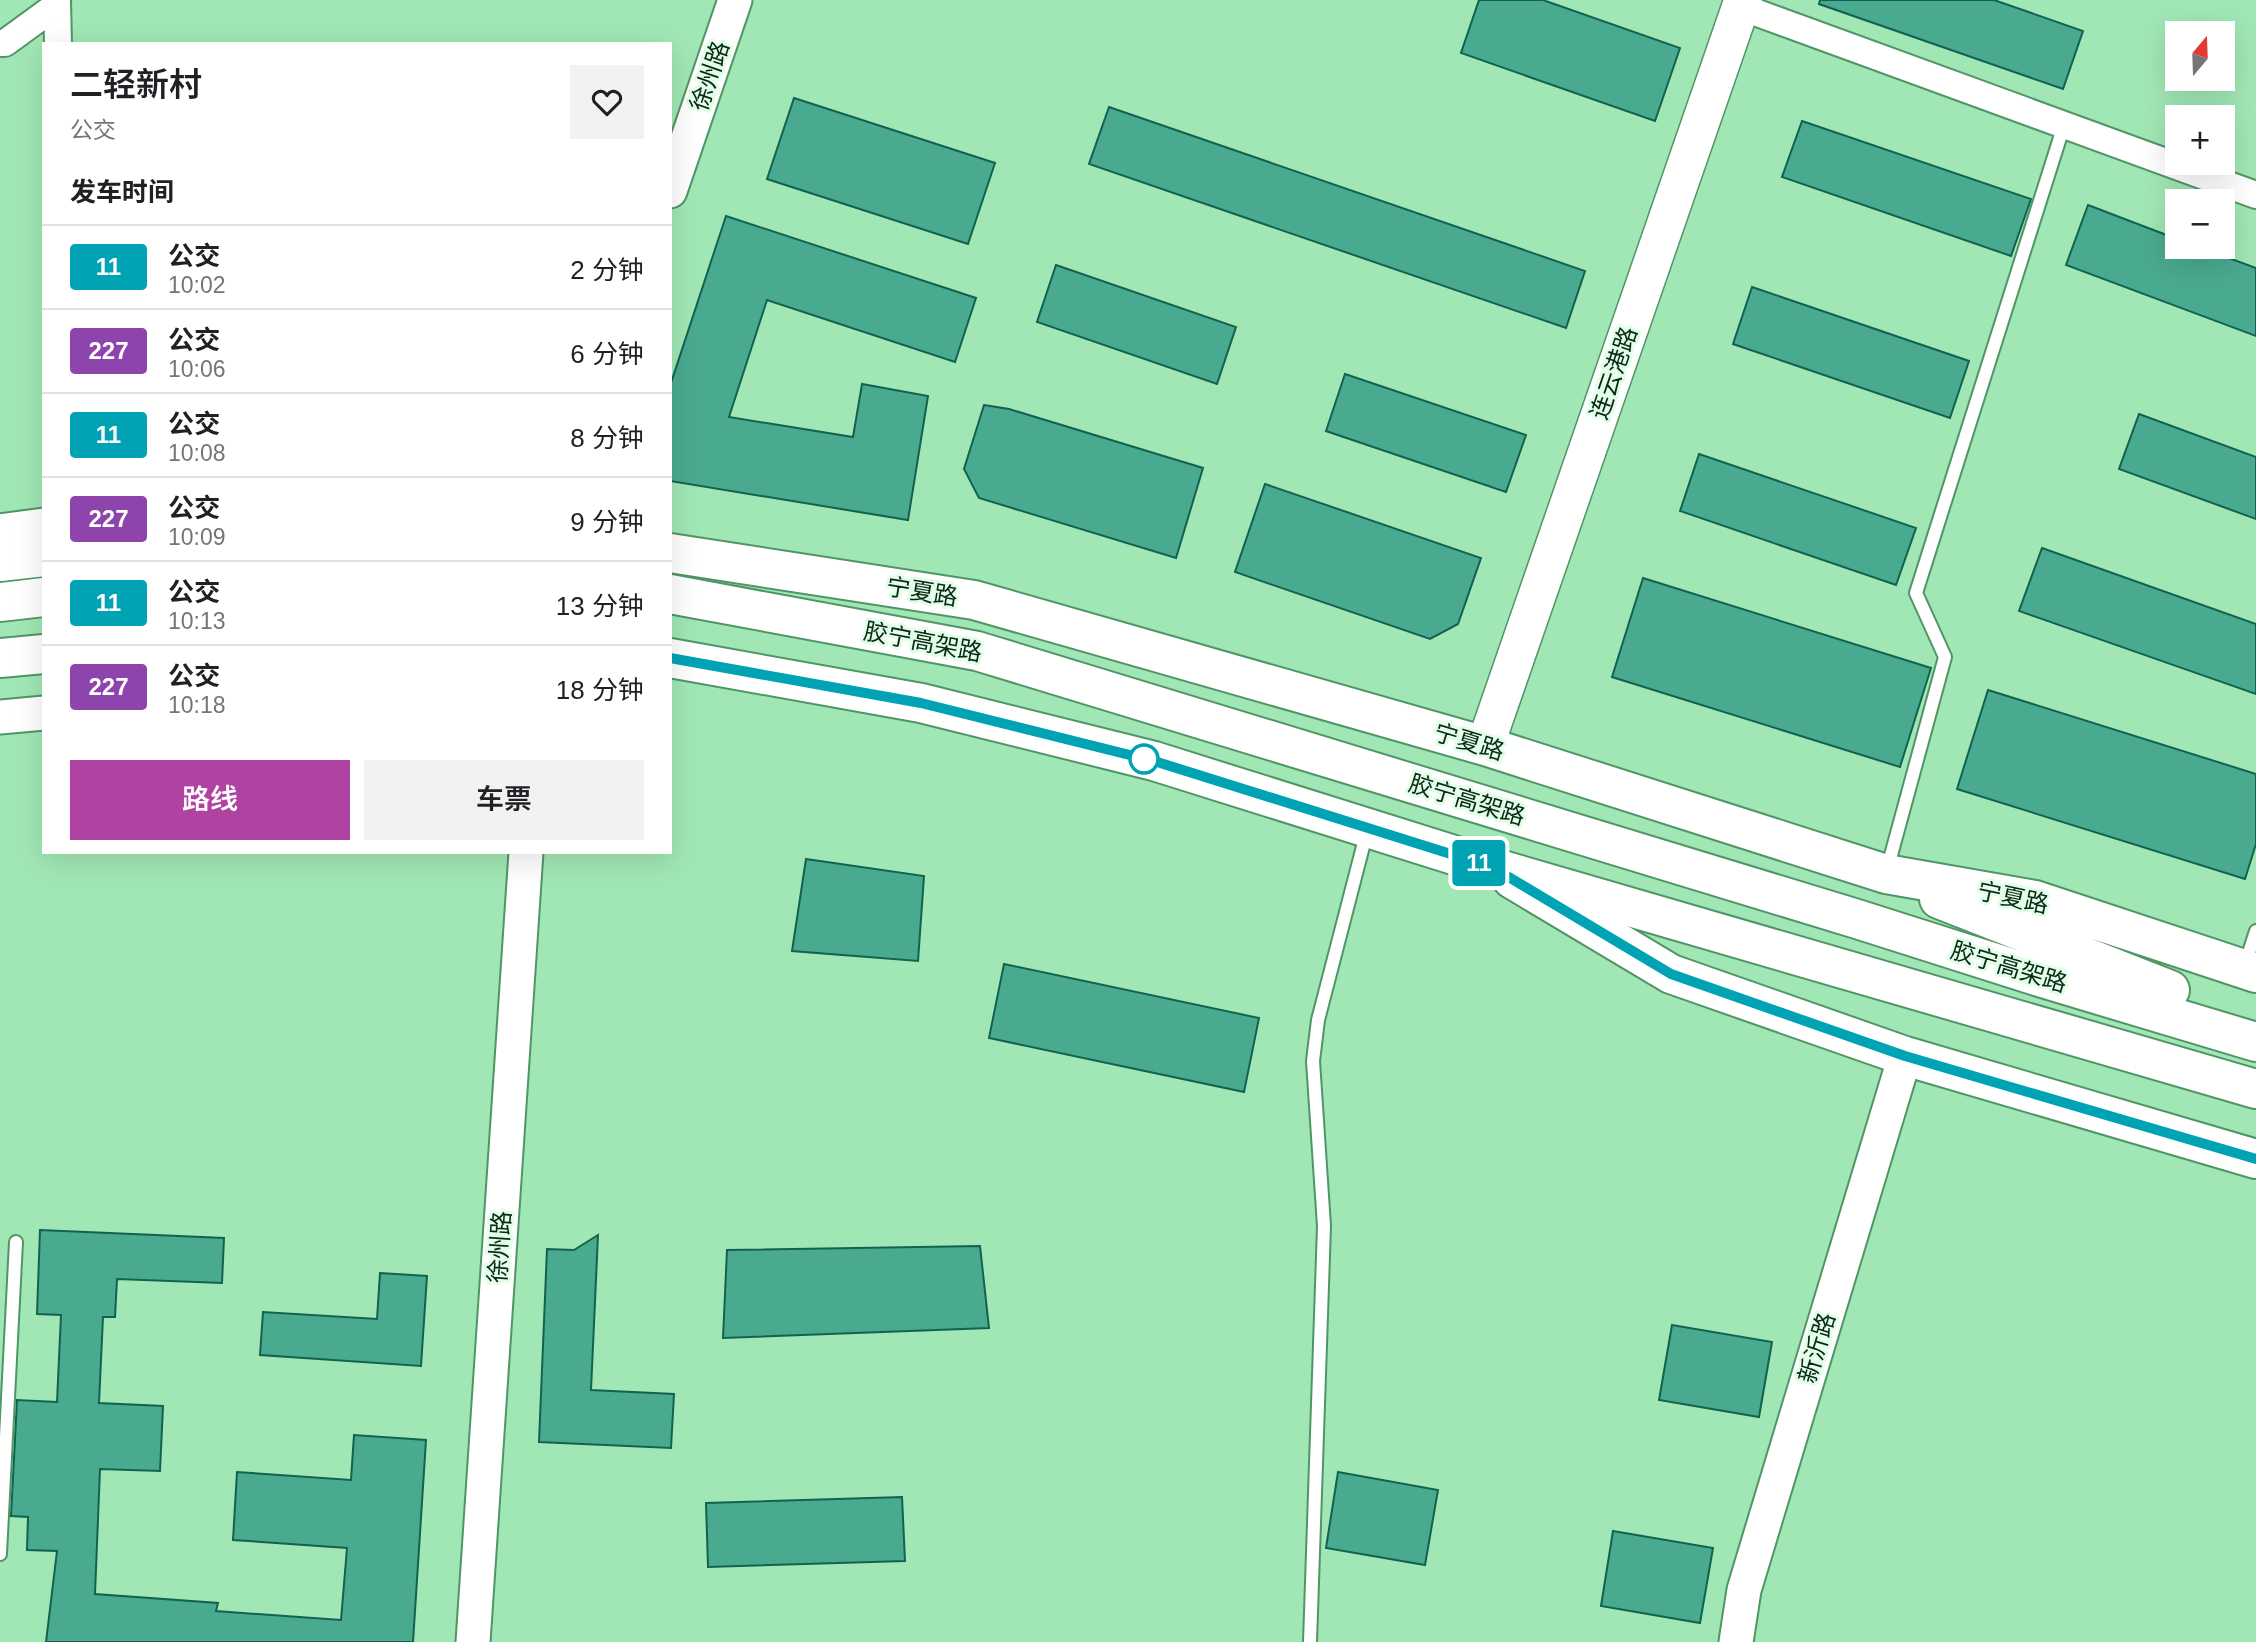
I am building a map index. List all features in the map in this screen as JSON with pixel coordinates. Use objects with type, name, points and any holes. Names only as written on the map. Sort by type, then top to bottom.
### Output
[{"type":"main road","name":"连云港路","points":[[1485,746],[1742,3]]},
{"type":"main road","name":"宁夏路","points":[[672,553],[974,600],[1485,746],[1886,874],[2035,900],[2250,971]]},
{"type":"main road","points":[[0,562],[42,557]]},
{"type":"main road","name":"胶宁高架路","points":[[672,594],[976,651],[2256,1042]]},
{"type":"main road","points":[[0,602],[42,597]]},
{"type":"main road","points":[[0,658],[42,654]]},
{"type":"main road","name":"胶宁高架路","points":[[672,658],[921,703],[1154,761],[1492,867],[2256,1089]]},
{"type":"main road","points":[[1492,867],[1671,974],[1905,1056],[2256,1159]]},
{"type":"main road","points":[[1886,874],[1951,905],[2170,990],[2256,1016]]},
{"type":"street","name":"徐州路","points":[[672,185],[736,0]]},
{"type":"street","points":[[0,43],[5,43],[57,3]]},
{"type":"street","points":[[57,3],[58,42]]},
{"type":"street","points":[[1742,3],[2256,195]]},
{"type":"street","points":[[0,531],[42,526]]},
{"type":"street","points":[[0,717],[42,713]]},
{"type":"street","name":"徐州路","points":[[473,1642],[526,854]]},
{"type":"street","name":"新沂路","points":[[1736,1642],[1744,1590],[1905,1056]]},
{"type":"lane","points":[[1886,874],[1945,657],[1916,593],[2064,124]]},
{"type":"lane","points":[[1310,1642],[1324,1226],[1313,1062],[1318,1020],[1368,828]]},
{"type":"lane","points":[[2250,971],[2256,931]]},
{"type":"lane","points":[[0,1554],[16,1242]]},
{"type":"building","points":[[1479,0],[1543,0],[1680,48],[1655,121],[1461,53]]},
{"type":"building","points":[[1820,0],[1994,0],[2083,31],[2063,89],[1819,4]]},
{"type":"building","points":[[794,98],[995,163],[968,244],[767,179]]},
{"type":"building","points":[[1109,107],[1585,271],[1566,328],[1089,164]]},
{"type":"building","points":[[1802,121],[2031,199],[2011,256],[1782,177]]},
{"type":"building","points":[[2088,205],[2165,234],[2165,259],[2232,259],[2256,268],[2256,336],[2066,265]]},
{"type":"building","points":[[726,216],[976,298],[955,362],[767,300],[729,417],[853,437],[862,384],[928,396],[908,520],[672,481],[672,380]]},
{"type":"building","points":[[1056,265],[1236,327],[1217,384],[1037,322]]},
{"type":"building","points":[[1752,287],[1969,361],[1950,418],[1733,344]]},
{"type":"building","points":[[1345,374],[1526,435],[1506,492],[1326,431]]},
{"type":"building","points":[[984,405],[1009,409],[1203,468],[1176,558],[979,498],[964,469]]},
{"type":"building","points":[[2139,414],[2256,457],[2256,519],[2119,469]]},
{"type":"building","points":[[1699,454],[1916,528],[1896,585],[1680,511]]},
{"type":"building","points":[[1265,484],[1481,558],[1458,624],[1430,639],[1235,572]]},
{"type":"building","points":[[2042,548],[2256,624],[2256,694],[2019,611]]},
{"type":"building","points":[[1643,578],[1931,668],[1900,767],[1612,677]]},
{"type":"building","points":[[1988,690],[2256,774],[2256,844],[2245,879],[1957,789]]},
{"type":"building","points":[[806,859],[924,876],[918,961],[792,951]]},
{"type":"building","points":[[1004,964],[1259,1018],[1244,1092],[989,1038]]},
{"type":"building","points":[[40,1230],[224,1238],[222,1283],[117,1279],[115,1317],[103,1317],[99,1403],[163,1406],[160,1471],[100,1469],[95,1594],[218,1603],[216,1611],[341,1620],[347,1548],[233,1540],[237,1472],[351,1480],[354,1435],[426,1440],[413,1642],[46,1642],[57,1551],[27,1550],[28,1517],[11,1516],[17,1400],[57,1402],[61,1315],[37,1314]]},
{"type":"building","points":[[598,1235],[591,1390],[674,1394],[671,1448],[539,1442],[547,1249],[574,1250]]},
{"type":"building","points":[[980,1246],[989,1328],[723,1338],[727,1250]]},
{"type":"building","points":[[380,1273],[427,1276],[421,1366],[260,1355],[263,1312],[377,1319]]},
{"type":"building","points":[[1672,1325],[1772,1342],[1759,1417],[1659,1400]]},
{"type":"building","points":[[1338,1472],[1438,1490],[1425,1565],[1326,1548]]},
{"type":"building","points":[[902,1497],[905,1561],[708,1567],[706,1503]]},
{"type":"building","points":[[1613,1531],[1713,1548],[1700,1623],[1601,1606]]},
{"type":"bus line","name":"11","points":[[672,658],[921,703],[1154,761],[1492,867],[1671,974],[1905,1056],[2256,1159]]}]
